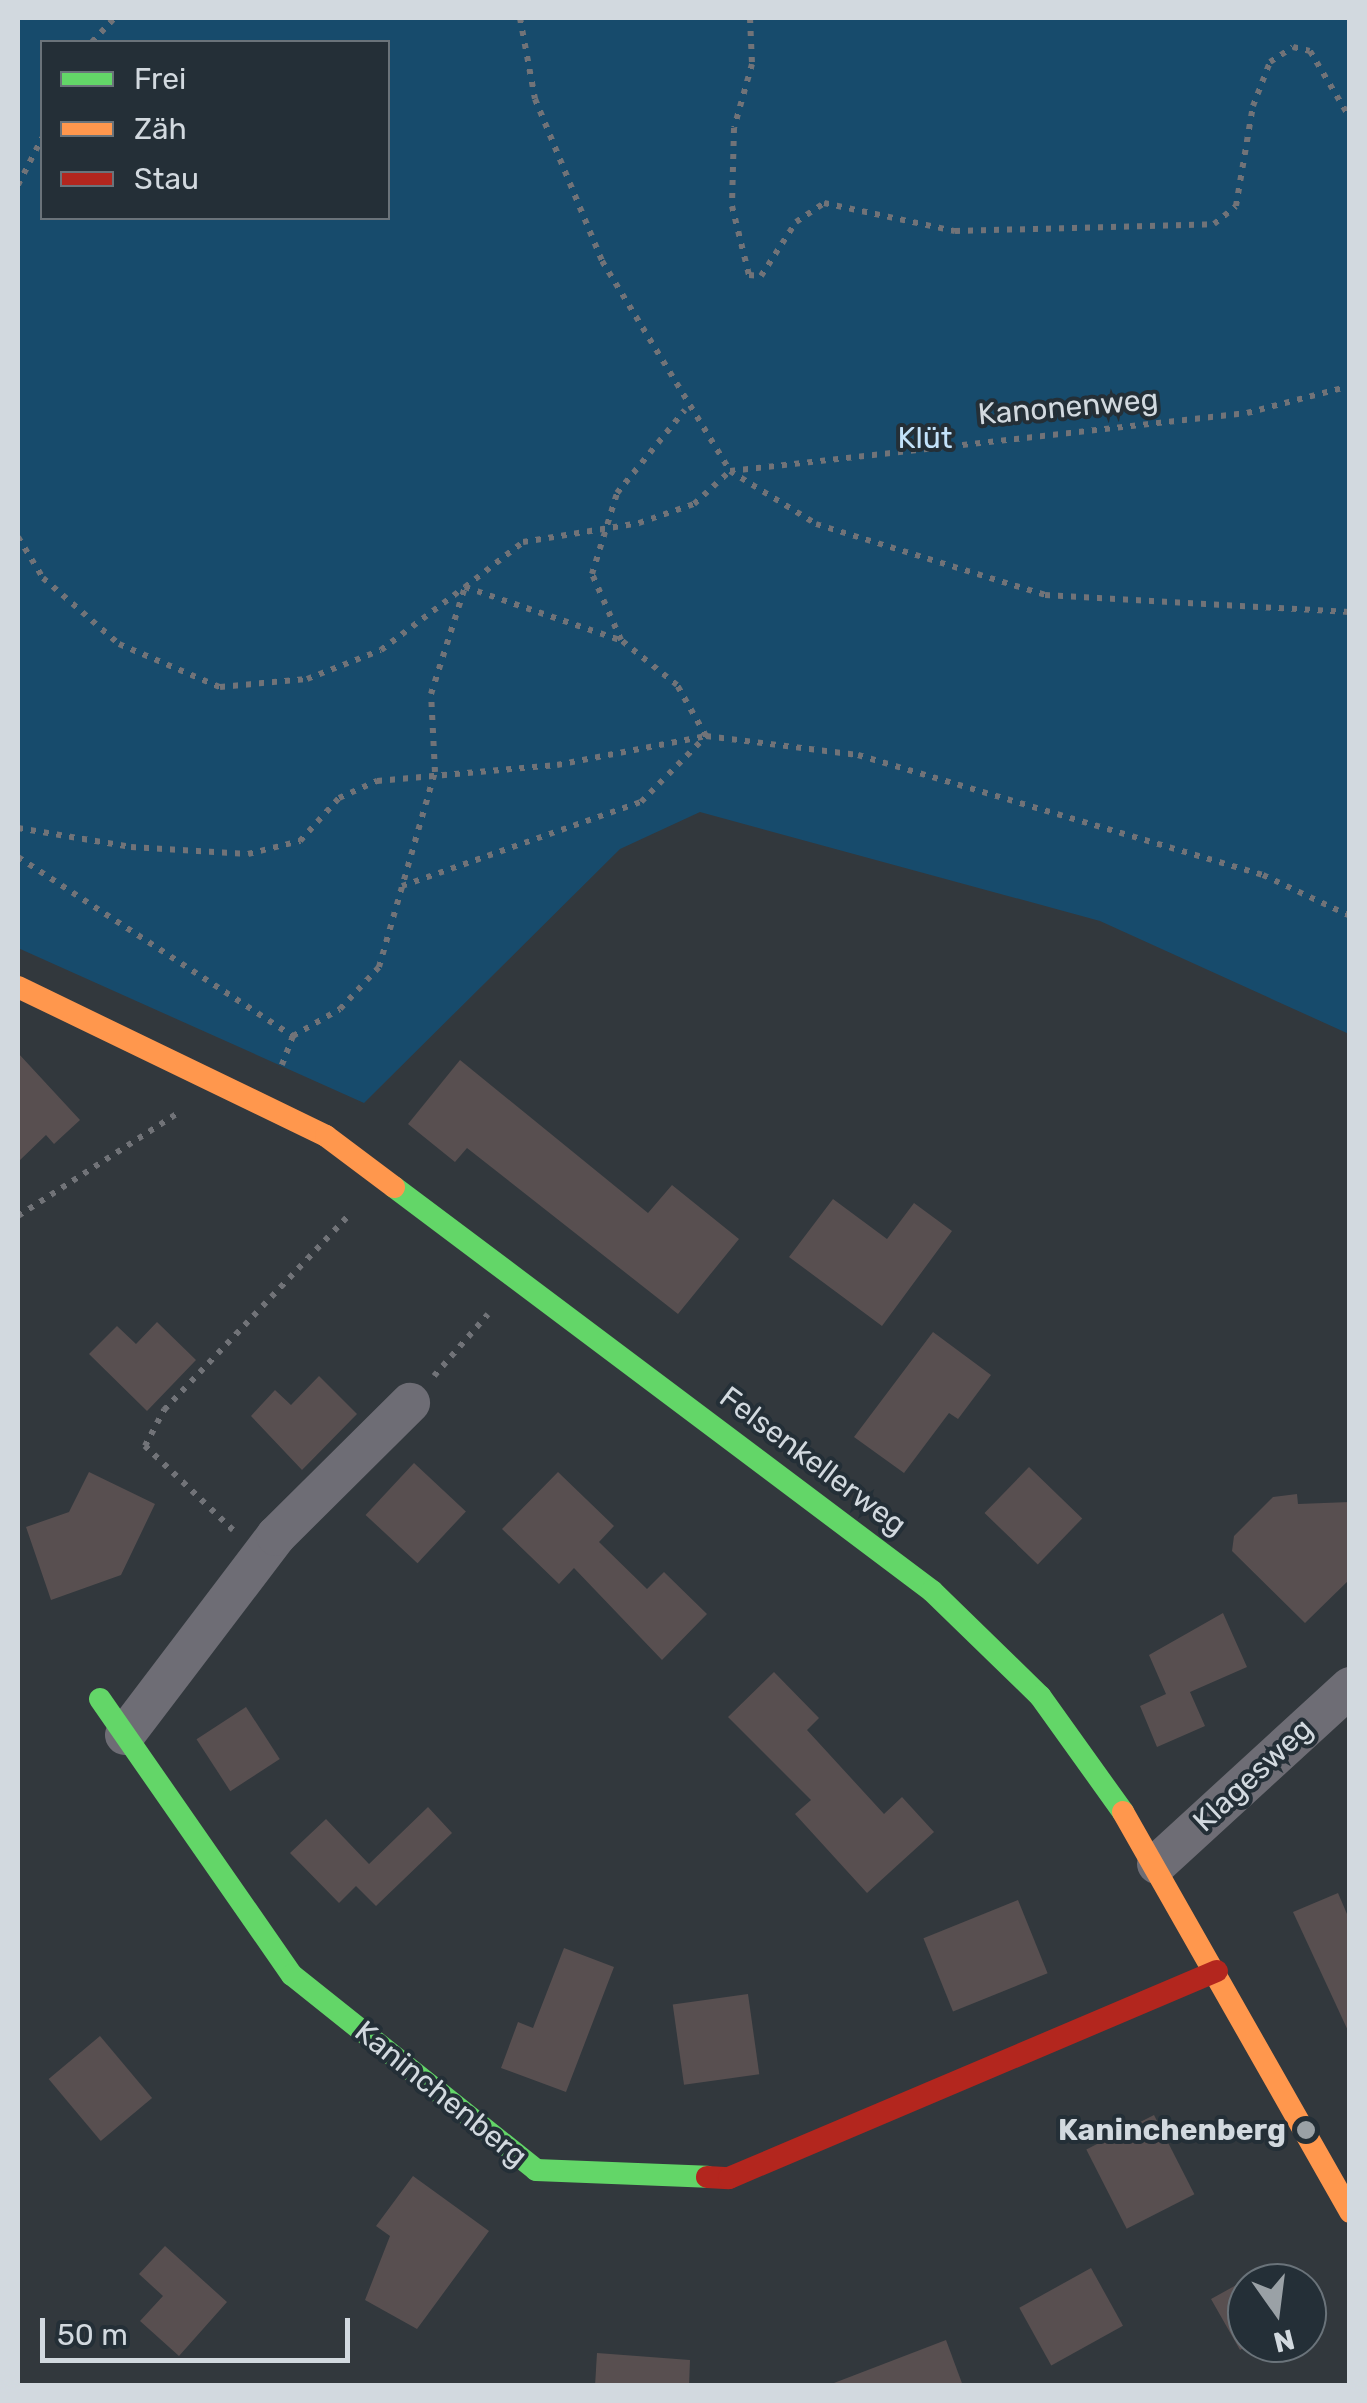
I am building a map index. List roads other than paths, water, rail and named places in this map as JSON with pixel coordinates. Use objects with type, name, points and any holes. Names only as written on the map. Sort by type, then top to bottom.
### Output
[{"type":"street","name":"Felsenkellerweg","points":[[18,987],[268,1103],[382,1180],[932,1591],[1040,1696],[1157,1864],[1350,2212]]},
{"type":"street","points":[[125,1734],[260,1556],[410,1403]]},
{"type":"street","name":"Klagesweg","points":[[1157,1864],[1350,1686]]},
{"type":"street","name":"Kaninchenberg","points":[[100,1699],[292,1975],[536,2170],[729,2178],[1216,1972]]},
{"type":"place","name":"Kaninchenberg","points":[[1306,2130]]},
{"type":"park label","name":"Klüt","points":[[925,438]]}]
